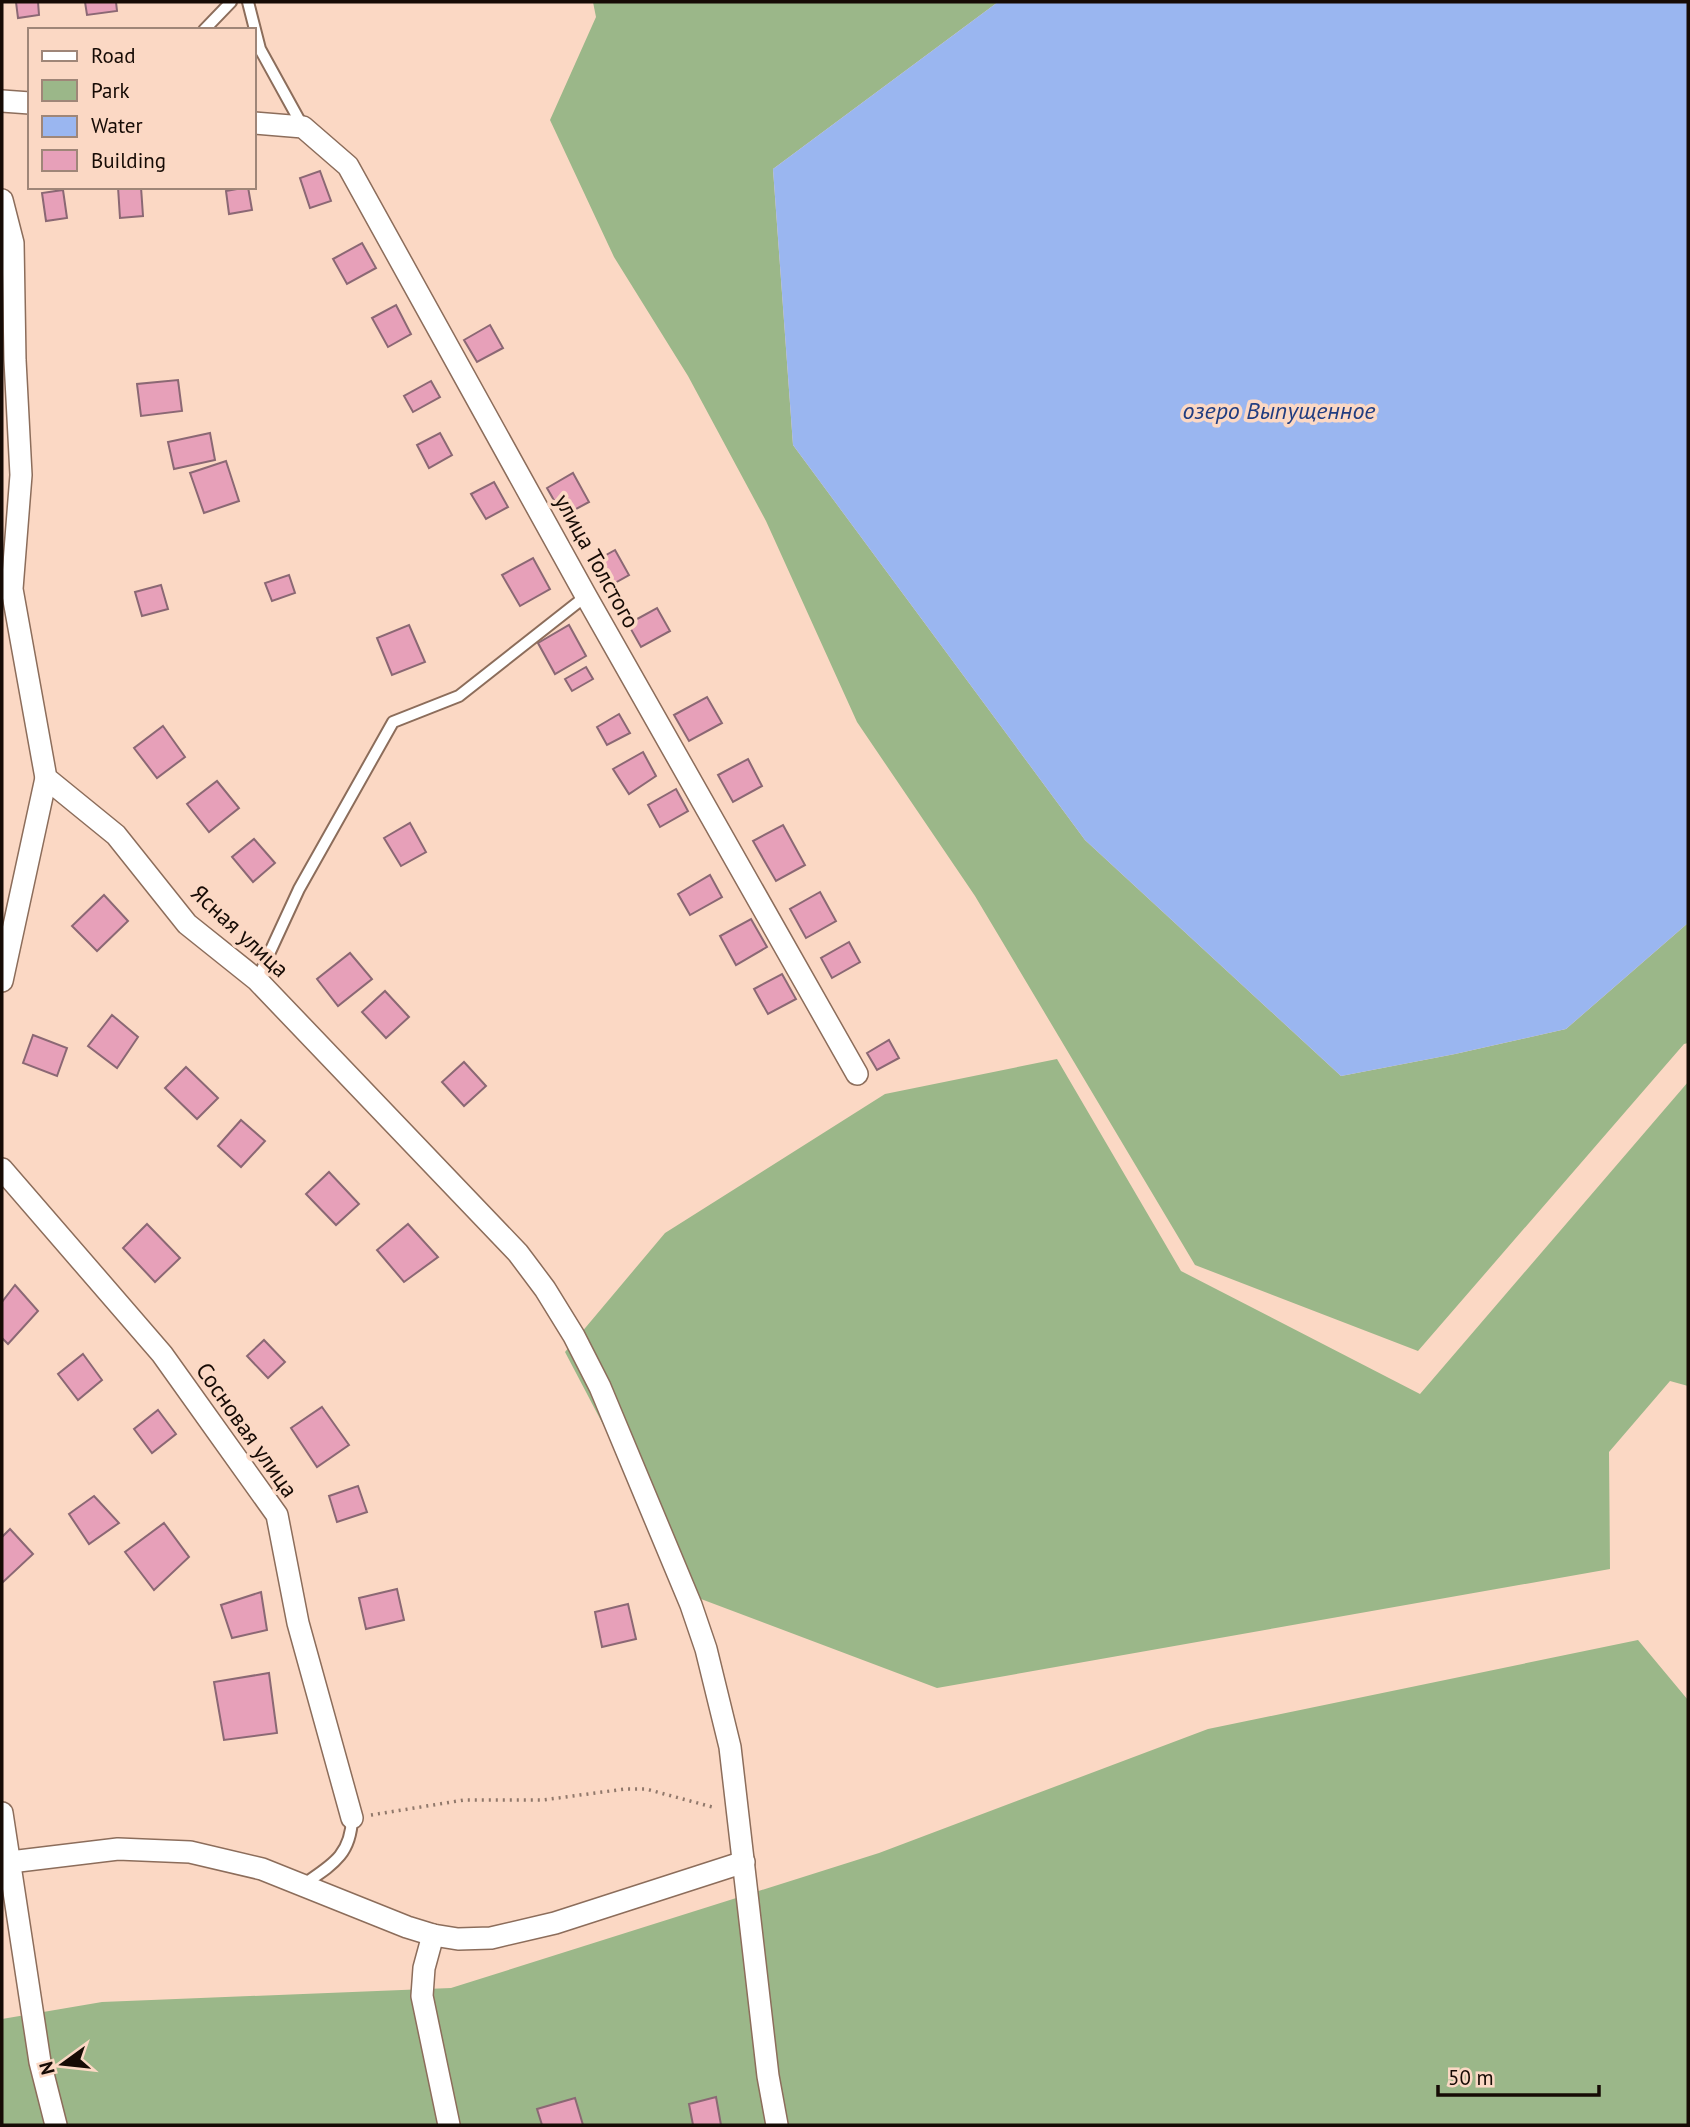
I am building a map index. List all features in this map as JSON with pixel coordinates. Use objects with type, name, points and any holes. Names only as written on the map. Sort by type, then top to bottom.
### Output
[{"type":"street","points":[[2,101],[28,103]]},
{"type":"street","points":[[256,123],[303,127]]},
{"type":"street","name":"улица Толстого","points":[[303,127],[348,166],[586,596],[857,1074]]},
{"type":"street","points":[[2,200],[13,243],[21,475],[12,589],[8,605],[46,778],[2,981]]},
{"type":"street","name":"Ясная улица","points":[[46,778],[116,835],[187,924],[257,980],[518,1253],[545,1289],[574,1336],[600,1387],[691,1605],[720,1698],[739,1812],[766,2062],[777,2125]]},
{"type":"street","name":"Сосновая улица","points":[[2,1169],[162,1354],[277,1515],[298,1623],[352,1818]]},
{"type":"street","points":[[2,1813],[5,1862],[40,2062],[56,2125]]},
{"type":"street","points":[[5,1862],[118,1849],[190,1852],[229,1859],[304,1884],[407,1927],[458,1939],[491,1938],[555,1923],[744,1862]]},
{"type":"street","points":[[433,1935],[424,1968],[422,1996],[449,2125]]},
{"type":"lane","points":[[206,28],[231,2]]},
{"type":"lane","points":[[248,2],[255,28]]},
{"type":"lane","points":[[256,33],[260,49],[303,127]]},
{"type":"lane","points":[[257,980],[299,889],[393,722],[459,696],[586,596]]},
{"type":"lane","points":[[304,1884],[329,1867],[345,1850],[352,1835],[352,1818]]},
{"type":"path","points":[[352,1818],[464,1800],[532,1801],[625,1789],[646,1789],[704,1806],[739,1812]]},
{"type":"green space","points":[[593,2],[998,2],[773,169],[793,445],[1085,840],[1341,1076],[1566,1029],[1688,923],[1688,1043],[1684,1044],[1418,1351],[1195,1265],[975,896],[857,722],[766,521],[688,376],[614,257],[550,120],[596,17]]},
{"type":"green space","points":[[1057,1059],[1181,1271],[1420,1394],[1688,1082],[1688,1386],[1670,1381],[1609,1452],[1610,1569],[937,1688],[693,1596],[565,1352],[665,1233],[885,1094]]},
{"type":"green space","points":[[1638,1640],[1688,1700],[1688,2125],[2,2125],[2,2019],[102,2002],[451,1988],[879,1853],[1208,1729]]},
{"type":"water","name":"озеро Выпущенное","points":[[998,2],[1688,2],[1688,923],[1566,1029],[1341,1076],[1085,840],[793,445],[773,169]]},
{"type":"building","points":[[16,2],[38,2],[39,15],[18,18]]},
{"type":"building","points":[[85,2],[116,2],[117,11],[87,15]]},
{"type":"building","points":[[320,171],[331,201],[310,208],[300,178]]},
{"type":"building","points":[[118,189],[141,189],[143,216],[120,218]]},
{"type":"building","points":[[248,189],[252,210],[229,214],[226,191]]},
{"type":"building","points":[[63,190],[67,218],[46,221],[42,193]]},
{"type":"building","points":[[362,243],[376,268],[347,284],[333,259]]},
{"type":"building","points":[[396,305],[411,334],[388,347],[372,318]]},
{"type":"building","points":[[490,325],[503,348],[477,362],[464,340]]},
{"type":"building","points":[[178,380],[182,411],[141,416],[137,384]]},
{"type":"building","points":[[431,381],[440,397],[413,412],[404,396]]},
{"type":"building","points":[[210,433],[215,460],[174,469],[168,442]]},
{"type":"building","points":[[440,433],[452,455],[429,468],[417,445]]},
{"type":"building","points":[[226,461],[239,501],[204,513],[190,473]]},
{"type":"building","points":[[573,473],[589,502],[563,516],[547,488]]},
{"type":"building","points":[[494,482],[508,507],[486,519],[471,494]]},
{"type":"building","points":[[615,550],[629,575],[606,588],[592,563]]},
{"type":"building","points":[[533,558],[550,589],[520,606],[502,575]]},
{"type":"building","points":[[289,575],[295,593],[272,601],[265,583]]},
{"type":"building","points":[[161,585],[168,609],[142,616],[135,592]]},
{"type":"building","points":[[657,608],[670,631],[641,647],[628,624]]},
{"type":"building","points":[[409,625],[425,662],[392,675],[377,638]]},
{"type":"building","points":[[569,625],[586,656],[555,674],[538,643]]},
{"type":"building","points":[[586,667],[593,679],[572,691],[565,679]]},
{"type":"building","points":[[707,697],[722,723],[689,741],[674,715]]},
{"type":"building","points":[[619,714],[630,733],[607,745],[597,727]]},
{"type":"building","points":[[163,726],[185,757],[157,778],[134,748]]},
{"type":"building","points":[[643,752],[656,776],[629,794],[613,769]]},
{"type":"building","points":[[748,759],[762,786],[733,802],[718,775]]},
{"type":"building","points":[[217,781],[239,808],[209,832],[187,804]]},
{"type":"building","points":[[676,789],[688,811],[660,827],[648,805]]},
{"type":"building","points":[[410,823],[426,852],[401,866],[384,838]]},
{"type":"building","points":[[783,825],[805,865],[776,881],[753,841]]},
{"type":"building","points":[[254,839],[275,863],[253,882],[232,857]]},
{"type":"building","points":[[710,875],[722,897],[690,915],[678,894]]},
{"type":"building","points":[[820,892],[836,921],[806,938],[790,909]]},
{"type":"building","points":[[104,895],[128,921],[97,951],[72,926]]},
{"type":"building","points":[[751,919],[767,947],[736,965],[720,936]]},
{"type":"building","points":[[849,942],[860,962],[832,978],[821,958]]},
{"type":"building","points":[[350,953],[372,979],[338,1006],[317,979]]},
{"type":"building","points":[[782,974],[796,999],[768,1014],[754,989]]},
{"type":"building","points":[[385,991],[409,1017],[386,1038],[362,1012]]},
{"type":"building","points":[[112,1015],[138,1037],[117,1068],[88,1046]]},
{"type":"building","points":[[33,1035],[67,1048],[57,1076],[23,1063]]},
{"type":"building","points":[[889,1040],[899,1058],[877,1070],[867,1053]]},
{"type":"building","points":[[464,1062],[486,1086],[464,1106],[442,1082]]},
{"type":"building","points":[[186,1067],[218,1098],[197,1119],[165,1088]]},
{"type":"building","points":[[241,1120],[265,1141],[241,1167],[218,1146]]},
{"type":"building","points":[[329,1172],[359,1204],[336,1225],[306,1194]]},
{"type":"building","points":[[147,1224],[180,1258],[155,1282],[123,1248]]},
{"type":"building","points":[[408,1224],[438,1257],[404,1282],[377,1250]]},
{"type":"building","points":[[15,1285],[38,1311],[8,1344],[2,1338],[2,1302]]},
{"type":"building","points":[[264,1340],[285,1362],[268,1378],[247,1356]]},
{"type":"building","points":[[83,1354],[102,1380],[78,1400],[58,1374]]},
{"type":"building","points":[[322,1407],[349,1445],[317,1467],[291,1428]]},
{"type":"building","points":[[158,1410],[176,1434],[152,1453],[134,1429]]},
{"type":"building","points":[[358,1486],[367,1512],[337,1522],[329,1496]]},
{"type":"building","points":[[94,1496],[119,1523],[89,1544],[69,1514]]},
{"type":"building","points":[[164,1523],[189,1557],[154,1590],[125,1552]]},
{"type":"building","points":[[10,1529],[33,1554],[2,1583],[2,1537]]},
{"type":"building","points":[[397,1589],[404,1620],[366,1629],[359,1598]]},
{"type":"building","points":[[261,1592],[267,1630],[232,1638],[221,1605]]},
{"type":"building","points":[[628,1604],[636,1639],[602,1647],[595,1612]]},
{"type":"building","points":[[269,1673],[277,1733],[224,1740],[214,1682]]},
{"type":"building","points":[[716,2097],[721,2125],[693,2125],[689,2104]]},
{"type":"building","points":[[575,2098],[583,2125],[542,2125],[537,2109]]}]
